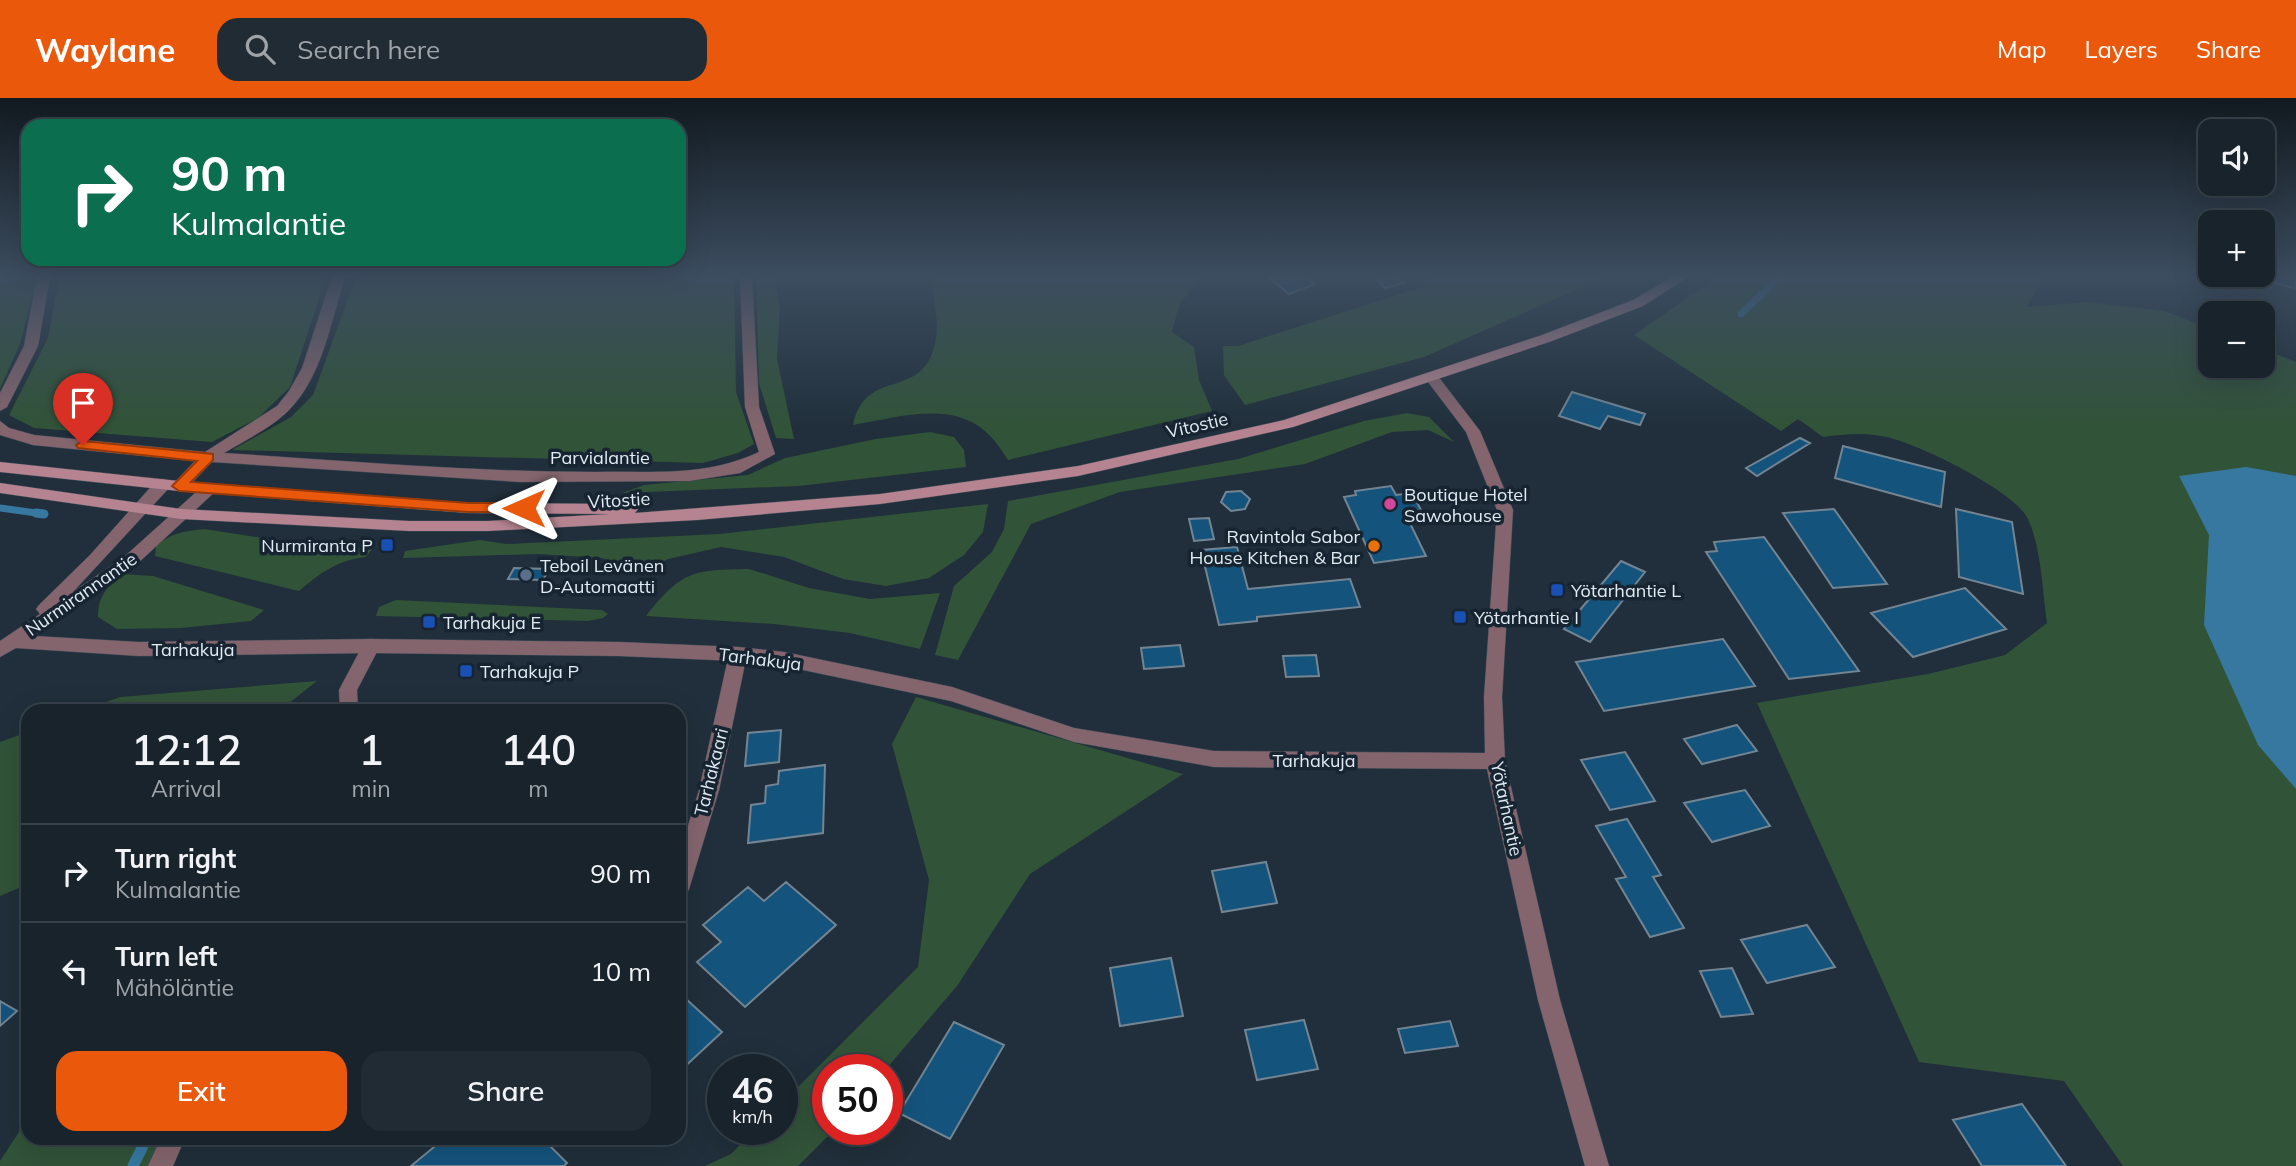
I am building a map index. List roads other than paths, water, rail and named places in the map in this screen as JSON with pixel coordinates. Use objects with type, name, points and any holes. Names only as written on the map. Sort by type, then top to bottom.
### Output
[{"type":"main road","name":"Vitostie","points":[[0,488],[181,514],[381,526],[488,526],[697,515],[880,499],[1078,471],[1288,424],[1432,378],[1573,327]]},
{"type":"main road","name":"Vitostie","points":[[0,467],[210,489],[468,508],[607,508],[697,515]]},
{"type":"street","points":[[0,407],[31,346],[35,327]]},
{"type":"street","name":"Nurmirannantie","points":[[6,646],[96,559],[141,510],[208,457],[282,409],[309,368],[323,327]]},
{"type":"street","name":"Parvialantie","points":[[208,457],[520,477],[689,476],[735,470],[767,454],[752,407],[748,327]]},
{"type":"street","name":"Yötarhantie","points":[[1432,378],[1473,431],[1505,510],[1493,697],[1495,761],[1549,1000],[1597,1166]]},
{"type":"street","points":[[0,426],[3,431],[33,440],[208,457]]},
{"type":"street","name":"Nurmirannantie","points":[[6,646],[130,561],[210,489]]},
{"type":"street","name":"Tarhakuja","points":[[6,646],[139,649],[371,646],[619,649],[738,654],[784,659],[952,694],[1074,734],[1214,759],[1495,761]]},
{"type":"street","points":[[349,704],[348,690],[371,646]]},
{"type":"street","name":"Tarhakaari","points":[[686,866],[709,790],[738,654]]},
{"type":"street","points":[[160,1166],[170,1145]]},
{"type":"water","points":[[2246,467],[2296,476],[2296,789],[2258,745],[2204,625],[2209,535],[2179,476]]},
{"type":"waterway","points":[[0,508],[44,514],[36,513]]},
{"type":"waterway","points":[[133,1166],[144,1145]]},
{"type":"place","name":"Boutique Hotel Sawohouse","points":[[1390,504]]},
{"type":"place","name":"Nurmiranta P","points":[[387,545]]},
{"type":"place","name":"Ravintola Sabor House Kitchen & Bar","points":[[1374,546]]},
{"type":"place","name":"Teboil Levänen D-Automaatti","points":[[526,575]]},
{"type":"place","name":"Yötarhantie L","points":[[1557,590]]},
{"type":"place","name":"Yötarhantie I","points":[[1460,617]]},
{"type":"place","name":"Tarhakuja E","points":[[429,622]]},
{"type":"place","name":"Tarhakuja P","points":[[466,671]]}]
